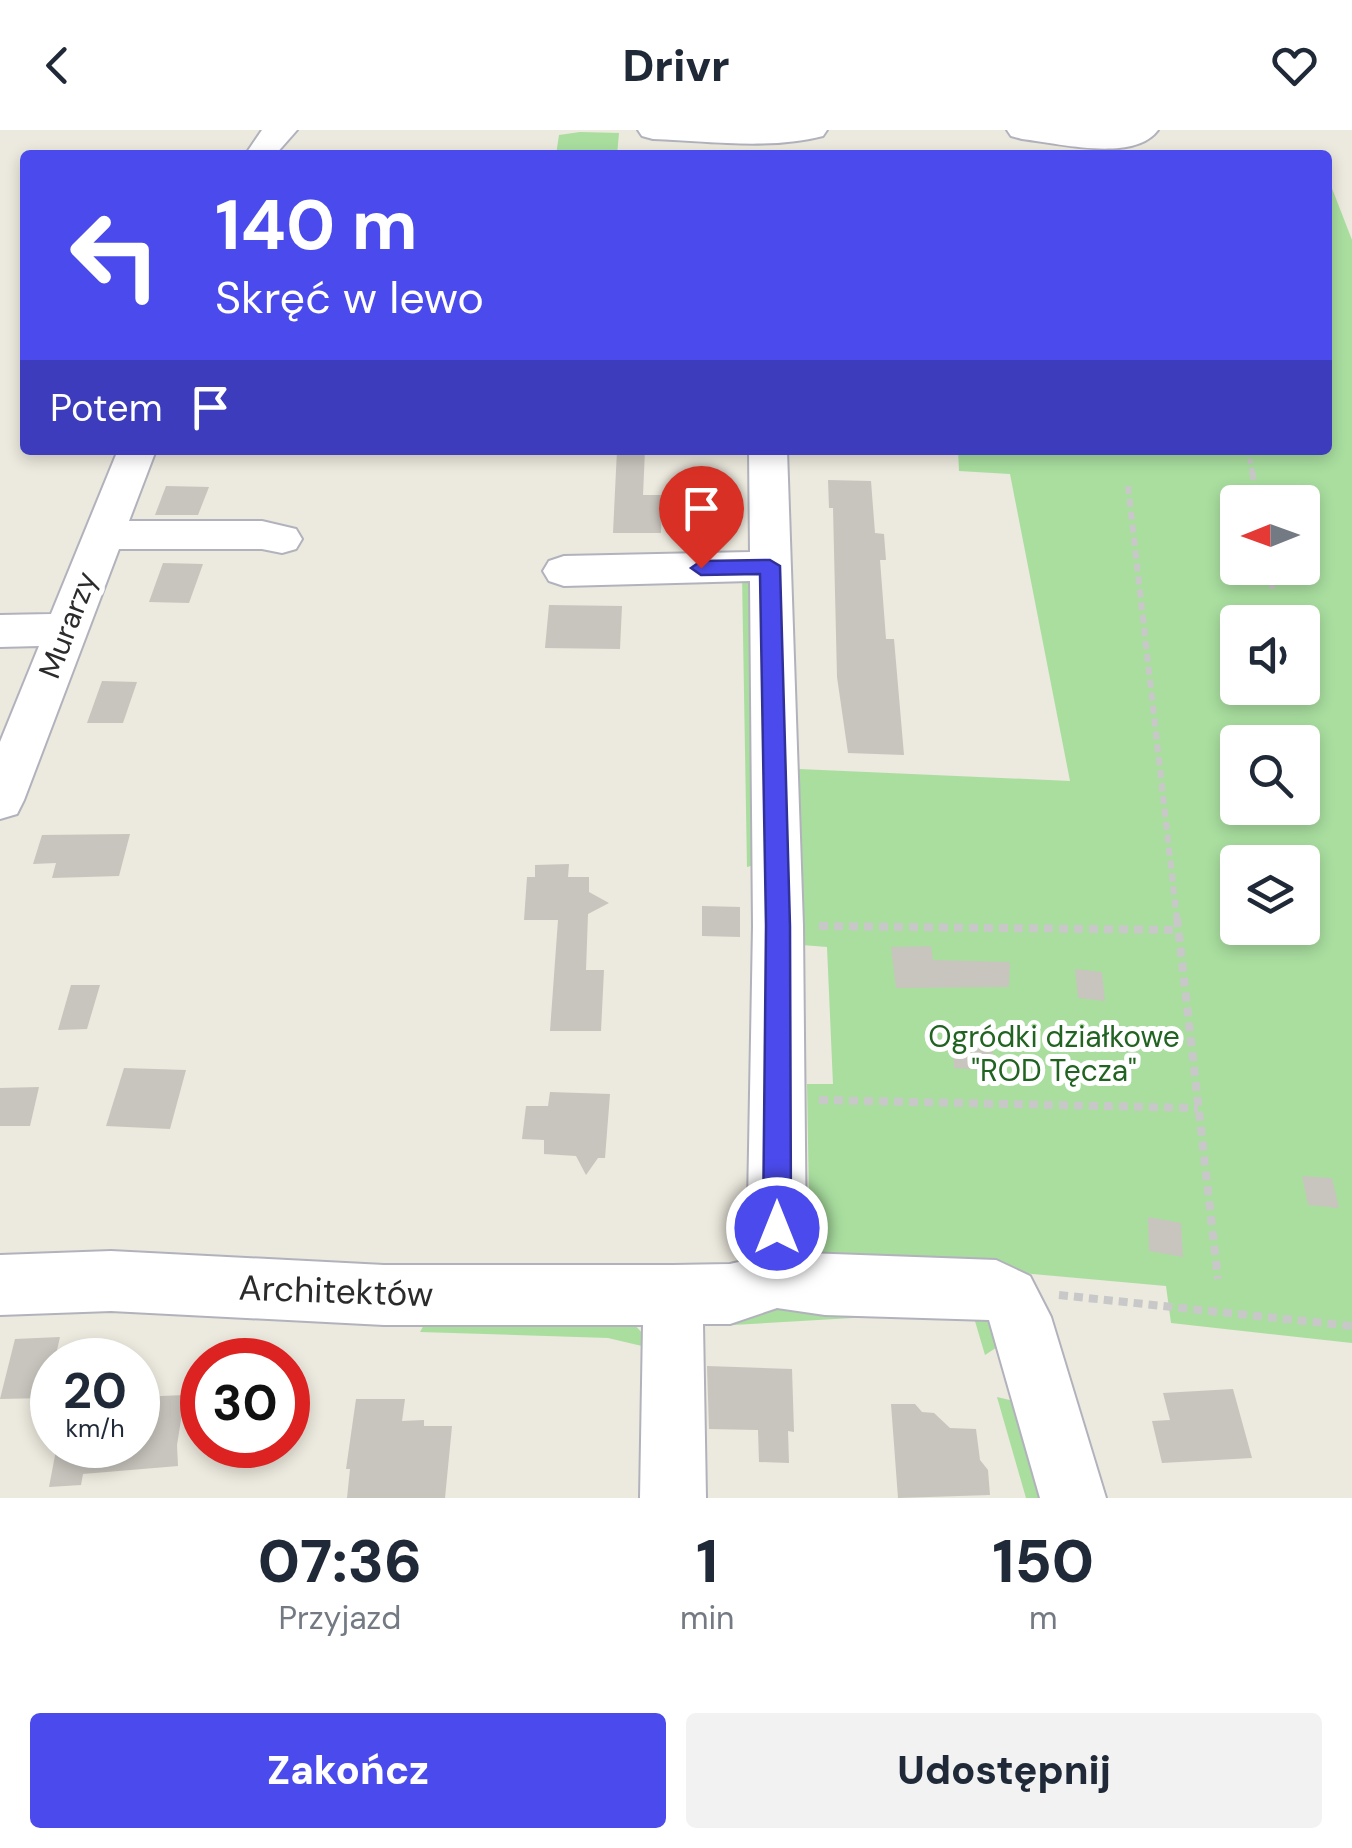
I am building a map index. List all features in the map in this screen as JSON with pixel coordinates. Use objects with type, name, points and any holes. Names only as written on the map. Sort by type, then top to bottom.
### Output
[{"type":"street","points":[[263,150],[270,138],[282,130]]},
{"type":"street","points":[[654,130],[761,140],[812,130]]},
{"type":"street","points":[[1022,130],[1106,140],[1142,132],[1160,150]]},
{"type":"street","name":"Murarzy","points":[[0,800],[135,455]]},
{"type":"street","points":[[768,455],[778,926],[777,1256],[773,1278]]},
{"type":"street","points":[[102,535],[282,539]]},
{"type":"street","points":[[564,571],[770,566]]},
{"type":"street","points":[[0,631],[66,630]]},
{"type":"street","name":"Architektów","points":[[0,1284],[111,1281],[384,1295],[673,1295],[730,1294],[773,1278],[825,1284],[977,1287],[1008,1297]]},
{"type":"street","points":[[673,1295],[673,1498]]},
{"type":"street","points":[[1008,1297],[1021,1317],[1073,1498]]},
{"type":"path","points":[[1249,455],[1255,485]]},
{"type":"path","points":[[1128,486],[1218,1279]]},
{"type":"path","points":[[1272,585],[1273,590]]},
{"type":"path","points":[[778,926],[1178,930]]},
{"type":"path","points":[[778,1098],[1198,1108]]},
{"type":"path","points":[[1008,1297],[1055,1294],[1352,1326]]},
{"type":"green space","points":[[619,133],[617,150],[557,150],[559,135]]},
{"type":"green space","name":"Ogródki działkowe \"ROD Tęcza\"","points":[[1332,188],[1352,240],[1352,1343],[1171,1323],[1166,1286],[810,1254],[807,1084],[833,1084],[827,947],[802,945],[784,742],[796,718],[799,769],[1070,781],[1010,474],[959,471],[958,455],[1332,455]]},
{"type":"green space","points":[[742,575],[753,577],[758,864],[747,867]]},
{"type":"green space","points":[[785,1302],[978,1302],[1005,1342],[985,1355],[972,1311],[733,1325],[738,1311]]},
{"type":"green space","points":[[431,1312],[631,1321],[645,1336],[643,1498],[642,1346],[608,1338],[420,1332]]},
{"type":"green space","points":[[997,1397],[1026,1404],[1055,1498],[1026,1498]]},
{"type":"building","points":[[617,455],[645,455],[643,495],[662,495],[661,533],[613,533]]},
{"type":"building","points":[[828,480],[871,481],[875,533],[884,534],[886,560],[880,560],[886,639],[894,639],[904,755],[848,753],[837,677],[833,508],[829,508]]},
{"type":"building","points":[[166,486],[209,487],[198,515],[155,515]]},
{"type":"building","points":[[163,563],[203,564],[189,603],[149,602]]},
{"type":"building","points":[[549,605],[622,606],[620,649],[545,648]]},
{"type":"building","points":[[102,681],[137,682],[123,723],[87,723]]},
{"type":"building","points":[[130,834],[119,876],[52,878],[56,863],[33,864],[42,835]]},
{"type":"building","points":[[569,864],[568,877],[589,877],[589,892],[609,903],[588,914],[586,970],[604,970],[601,1031],[550,1031],[558,920],[524,920],[527,877],[535,877],[535,865]]},
{"type":"building","points":[[702,906],[740,907],[740,937],[702,936]]},
{"type":"building","points":[[931,946],[933,960],[1010,962],[1009,987],[896,988],[891,947]]},
{"type":"building","points":[[1075,969],[1102,972],[1105,1001],[1078,998]]},
{"type":"building","points":[[71,985],[100,985],[87,1029],[58,1030]]},
{"type":"building","points":[[953,1040],[992,1042],[994,1071],[954,1068]]},
{"type":"building","points":[[124,1068],[186,1070],[170,1129],[106,1126]]},
{"type":"building","points":[[39,1087],[30,1126],[0,1126],[0,1088]]},
{"type":"building","points":[[550,1092],[610,1094],[605,1158],[598,1158],[586,1175],[576,1156],[544,1154],[544,1140],[522,1139],[526,1106],[548,1106]]},
{"type":"building","points":[[1302,1176],[1332,1178],[1339,1208],[1308,1205]]},
{"type":"building","points":[[1148,1217],[1181,1223],[1183,1257],[1149,1251]]},
{"type":"building","points":[[30,1338],[30,1398],[0,1399],[15,1339]]},
{"type":"building","points":[[707,1366],[792,1369],[794,1432],[788,1431],[789,1463],[759,1462],[758,1430],[709,1429]]},
{"type":"building","points":[[1233,1389],[1252,1458],[1162,1463],[1152,1421],[1170,1420],[1163,1393]]},
{"type":"building","points":[[180,1395],[178,1466],[160,1468],[160,1396]]},
{"type":"building","points":[[356,1399],[405,1399],[402,1421],[424,1420],[424,1426],[452,1426],[445,1498],[347,1498],[350,1469],[346,1469]]},
{"type":"building","points":[[891,1404],[915,1404],[922,1412],[934,1413],[950,1428],[976,1429],[980,1460],[988,1470],[990,1495],[898,1498]]},
{"type":"building","points":[[53,1468],[154,1468],[83,1474],[81,1485],[49,1487]]},
{"type":"route","points":[[701,568],[770,566],[778,926],[777,1228]]}]
